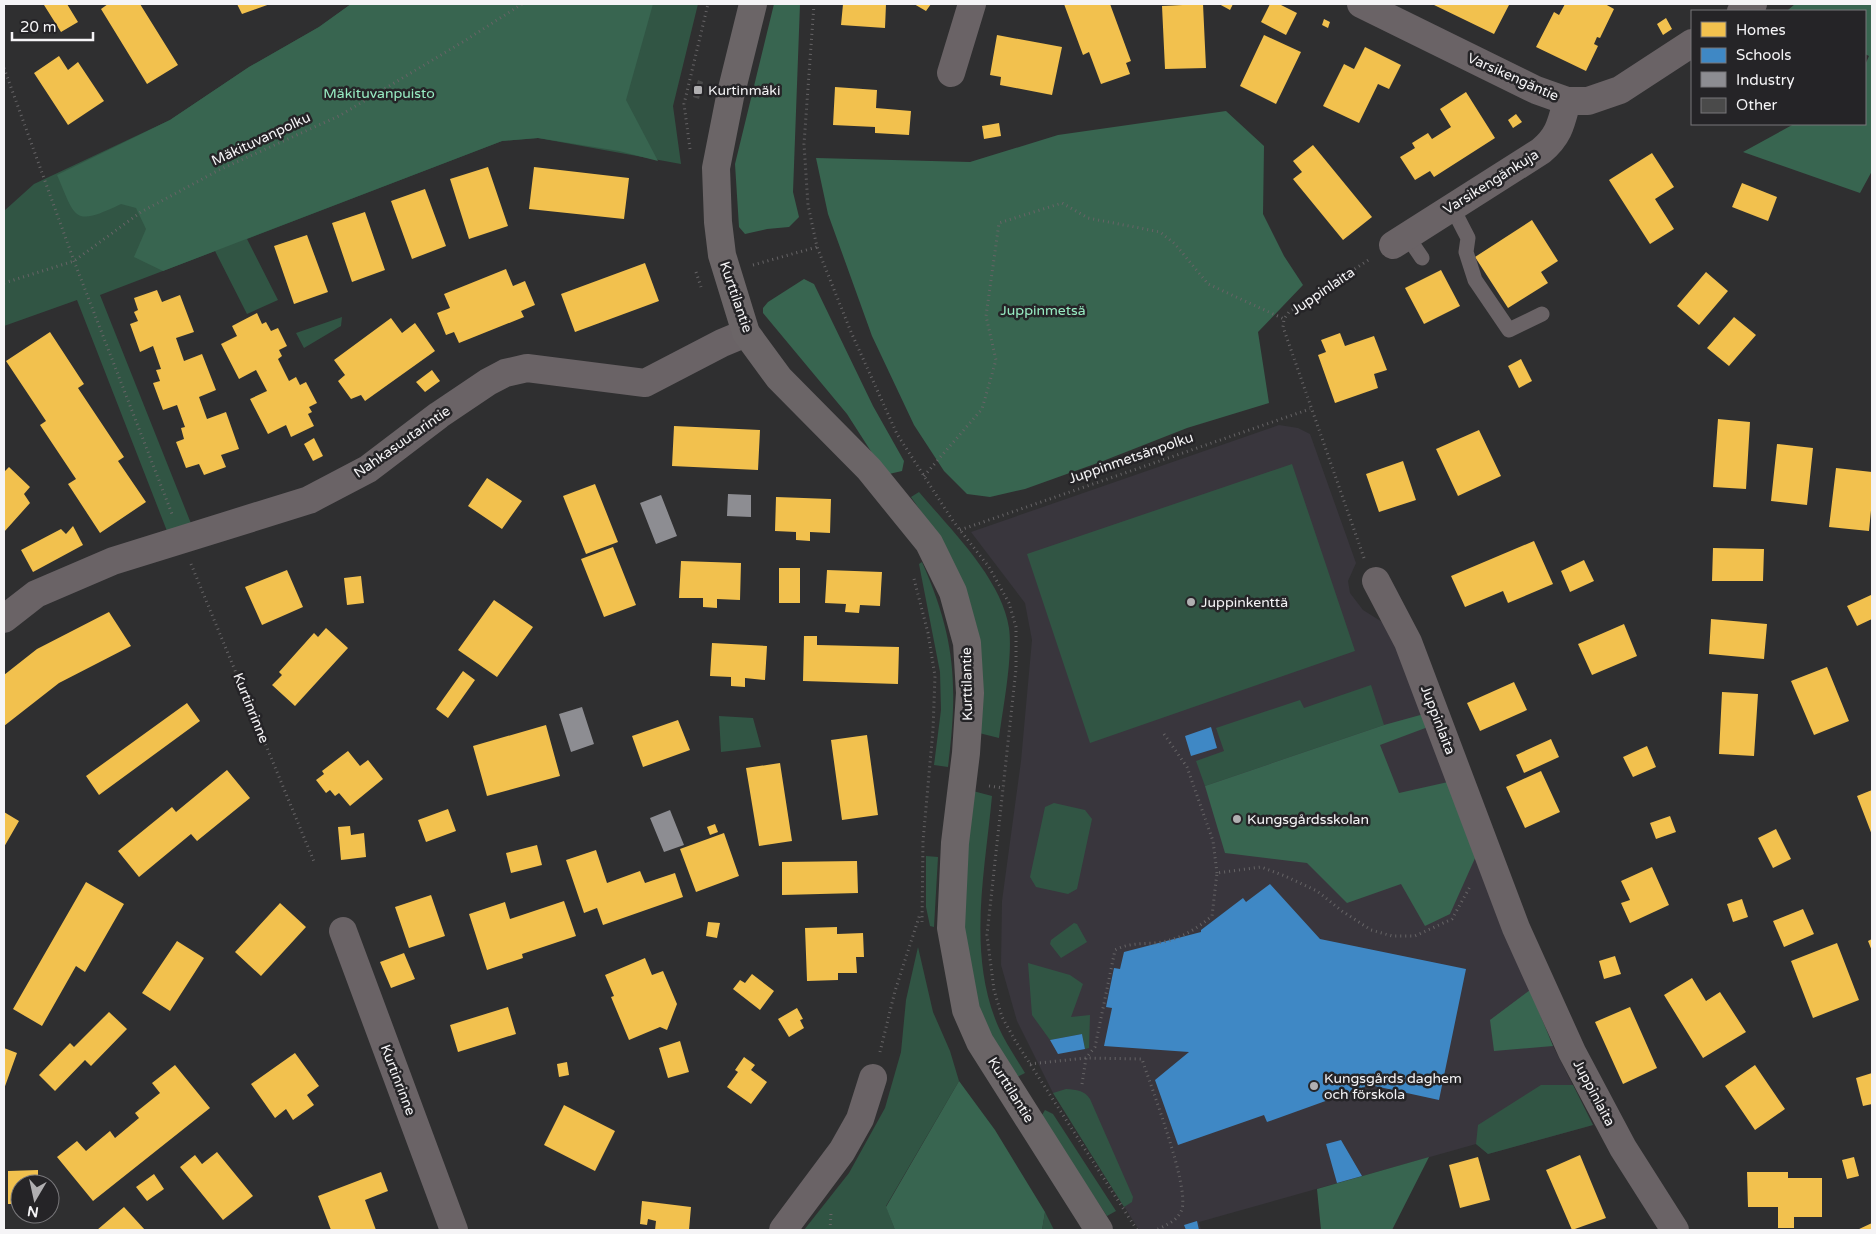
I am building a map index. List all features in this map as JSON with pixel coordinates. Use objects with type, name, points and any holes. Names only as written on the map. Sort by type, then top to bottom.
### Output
[{"type":"street","name":"Kurttilantie","points":[[753,4],[730,97],[716,168],[718,222],[722,255],[746,333],[778,378],[869,469],[929,543],[953,592],[967,643],[970,693],[966,753],[955,843],[951,928],[966,1010],[980,1042],[1099,1230]]},
{"type":"street","points":[[951,73],[972,4]]},
{"type":"street","name":"Varsikengäntie","points":[[1361,4],[1528,86],[1567,101],[1588,101],[1620,90],[1691,44]]},
{"type":"street","name":"Varsikengänkuja","points":[[1400,240],[1541,151],[1553,141],[1561,126],[1567,101]]},
{"type":"street","name":"Nahkasuutarintie","points":[[4,619],[36,594],[113,561],[309,500],[368,469],[440,415],[488,382],[505,373],[527,368],[644,383],[722,342],[746,333]]},
{"type":"street","name":"Juppinlaita","points":[[1376,580],[1408,642],[1516,928],[1572,1052],[1623,1148],[1675,1230]]},
{"type":"street","name":"Kurtinrinne","points":[[342,931],[454,1230]]},
{"type":"street","points":[[783,1230],[842,1151],[860,1119],[873,1078]]},
{"type":"lane","points":[[1452,207],[1468,238],[1466,252],[1475,280],[1510,330],[1542,314]]},
{"type":"lane","points":[[1400,240],[1422,258]]},
{"type":"path","name":"Mäkituvanpolku","points":[[4,283],[74,261],[141,212],[219,170],[339,116],[522,4]]},
{"type":"path","points":[[814,4],[804,144],[808,205],[817,246],[851,332],[897,434],[960,530],[990,567],[1009,603],[1016,627],[1015,679],[988,935],[989,960],[1002,1017],[1030,1064],[1137,1230]]},
{"type":"path","points":[[4,68],[74,261],[175,521]]},
{"type":"path","points":[[924,476],[982,409],[996,360],[986,316],[1000,223],[1062,203],[1088,218],[1160,232],[1175,244],[1208,284],[1284,319]]},
{"type":"path","name":"Juppinlaita","points":[[1376,580],[1361,550],[1310,409],[1283,327],[1284,319],[1289,312],[1400,240]]},
{"type":"path","points":[[747,266],[817,246]]},
{"type":"path","name":"Juppinmetsänpolku","points":[[960,530],[1310,409]]},
{"type":"path","name":"Kurtinrinne","points":[[191,562],[315,864]]},
{"type":"path","points":[[912,572],[928,633],[935,676],[933,730],[923,841]]},
{"type":"path","points":[[1082,1084],[1086,1058],[1095,1047],[1115,950],[1125,945],[1158,942],[1191,933],[1212,916],[1217,873],[1213,842],[1187,767],[1164,734]]},
{"type":"path","points":[[1217,873],[1261,867],[1317,891],[1342,911],[1371,930],[1392,936],[1415,936],[1452,919],[1489,854]]},
{"type":"path","points":[[873,1078],[895,991],[921,914]]},
{"type":"path","points":[[1030,1064],[1086,1058],[1142,1059],[1175,1158],[1182,1201],[1180,1214],[1173,1222],[1156,1230]]},
{"type":"shaded area","name":"Kungsgårdsskolan","points":[[1279,425],[1298,428],[1310,434],[1356,563],[1348,581],[1350,593],[1363,610],[1387,625],[1395,635],[1530,990],[1553,1046],[1593,1125],[1488,1154],[1476,1144],[1199,1222],[1201,1230],[1139,1230],[1053,1093],[1017,1021],[1001,965],[1002,901],[1021,761],[1032,640],[1025,603],[971,532]]},
{"type":"green space","name":"Mäkituvanpuisto","points":[[351,4],[698,4],[673,106],[681,164],[538,138],[502,141],[247,239],[278,300],[247,314],[215,251],[100,295],[192,526],[167,531],[77,300],[4,326],[4,211],[34,184],[170,120],[249,67],[319,27]]},
{"type":"green space","name":"Mäkituvanpuisto","points":[[351,4],[653,4],[626,100],[658,161],[619,151],[538,138],[502,141],[163,271],[134,257],[146,229],[136,208],[121,204],[85,217],[78,215],[73,210],[57,175],[170,120],[249,67],[319,27]]},
{"type":"green space","points":[[774,4],[800,4],[793,192],[799,217],[789,227],[745,234],[739,227],[735,164]]},
{"type":"green space","points":[[1795,4],[1872,4],[1872,171],[1860,193],[1743,152],[1792,125],[1866,125],[1866,63],[1869,56],[1866,54],[1866,10],[1788,10]]},
{"type":"green space","name":"Juppinmetsä","points":[[1226,111],[1264,146],[1263,214],[1284,256],[1303,285],[1258,332],[1269,403],[1187,428],[1025,489],[990,497],[967,494],[944,471],[914,425],[872,336],[828,214],[816,158],[970,162],[1058,135]]},
{"type":"green space","points":[[804,279],[814,284],[873,406],[904,461],[902,471],[889,474],[874,456],[847,414],[763,313],[763,308],[768,302]]},
{"type":"green space","points":[[342,317],[341,326],[304,348],[296,333]]},
{"type":"green space","name":"Juppinkenttä","points":[[1292,464],[1355,651],[1090,743],[1027,554]]},
{"type":"green space","points":[[919,492],[959,538],[986,573],[1004,610],[1009,628],[1010,653],[999,738],[979,733],[938,536],[911,497]]},
{"type":"green space","points":[[922,562],[942,615],[948,639],[953,686],[953,711],[948,767],[934,765],[941,710],[940,672],[919,564]]},
{"type":"green space","points":[[1371,685],[1384,725],[1205,786],[1196,761],[1224,751],[1216,728],[1300,700],[1304,708]]},
{"type":"green space","points":[[1424,714],[1428,727],[1380,745],[1399,793],[1448,782],[1476,856],[1450,914],[1425,926],[1401,884],[1347,903],[1307,863],[1225,853],[1205,786],[1384,725]]},
{"type":"green space","points":[[719,716],[753,718],[761,747],[721,752]]},
{"type":"green space","points":[[973,791],[992,796],[981,912],[983,970],[998,1026],[1025,1073],[1015,1078],[985,1026],[969,977],[961,901]]},
{"type":"green space","points":[[1054,803],[1085,810],[1092,819],[1077,889],[1068,894],[1036,887],[1030,877],[1045,807]]},
{"type":"green space","points":[[926,856],[938,857],[934,927],[930,926],[926,907]]},
{"type":"green space","points":[[1074,923],[1077,924],[1087,942],[1061,958],[1050,944],[1051,940]]},
{"type":"green space","points":[[918,947],[933,1012],[950,1051],[959,1081],[886,1206],[895,1230],[804,1230],[849,1173],[885,1108],[901,1052],[906,1000]]},
{"type":"green space","points":[[1028,963],[1070,975],[1083,984],[1071,1017],[1090,1015],[1089,1048],[1085,1049],[1082,1034],[1050,1040],[1032,1015]]},
{"type":"green space","points":[[1530,990],[1553,1046],[1494,1051],[1490,1020]]},
{"type":"green space","points":[[959,1081],[995,1130],[1045,1212],[1042,1230],[895,1230],[886,1207]]},
{"type":"green space","points":[[1541,1085],[1573,1085],[1593,1125],[1488,1154],[1476,1144],[1478,1125]]},
{"type":"green space","points":[[1066,1089],[1083,1092],[1090,1099],[1133,1197],[1132,1202],[1124,1207],[1053,1093]]},
{"type":"green space","points":[[1045,1110],[1053,1114],[1116,1211],[1107,1216],[1044,1122],[1042,1115]]},
{"type":"green space","points":[[1429,1157],[1392,1230],[1321,1230],[1317,1189]]},
{"type":"green space","points":[[1045,1212],[1054,1230],[1042,1230]]},
{"type":"building: Homes","points":[[67,4],[78,22],[61,32],[44,5]]},
{"type":"building: Homes","points":[[108,4],[140,4],[178,65],[147,84],[101,9]]},
{"type":"building: Homes","points":[[237,4],[270,4],[242,14]]},
{"type":"building: Homes","points":[[843,4],[886,4],[885,28],[841,25]]},
{"type":"building: Homes","points":[[914,4],[931,4],[926,11]]},
{"type":"building: Homes","points":[[1064,4],[1110,4],[1131,61],[1126,63],[1130,74],[1101,84],[1089,52],[1083,55]]},
{"type":"building: Homes","points":[[1203,4],[1206,68],[1165,69],[1162,6]]},
{"type":"building: Homes","points":[[1219,4],[1233,4],[1230,10]]},
{"type":"building: Homes","points":[[1270,4],[1279,4],[1297,13],[1286,35],[1261,22]]},
{"type":"building: Homes","points":[[1432,4],[1506,4],[1509,5],[1494,34]]},
{"type":"building: Homes","points":[[1565,4],[1605,4],[1614,9],[1600,38],[1597,37],[1594,44],[1598,46],[1586,71],[1536,47],[1554,12],[1559,15]]},
{"type":"building: Homes","points":[[1666,18],[1672,29],[1663,35],[1657,24]]},
{"type":"building: Homes","points":[[1324,19],[1330,22],[1328,28],[1322,25]]},
{"type":"building: Homes","points":[[997,35],[1062,47],[1052,95],[1000,85],[1001,77],[990,75]]},
{"type":"building: Homes","points":[[1264,35],[1301,52],[1276,104],[1240,86]]},
{"type":"building: Homes","points":[[1365,47],[1401,65],[1389,89],[1378,84],[1359,123],[1323,106],[1344,64],[1354,69]]},
{"type":"building: Homes","points":[[59,56],[68,70],[78,62],[104,101],[68,125],[34,73]]},
{"type":"building: Homes","points":[[835,87],[877,90],[876,108],[911,111],[909,135],[875,133],[875,127],[833,125]]},
{"type":"building: Homes","points":[[1466,92],[1495,138],[1434,177],[1430,171],[1415,180],[1400,157],[1415,148],[1412,143],[1428,133],[1432,139],[1451,127],[1440,109]]},
{"type":"building: Homes","points":[[1516,114],[1522,122],[1513,128],[1508,120]]},
{"type":"building: Homes","points":[[999,123],[1001,136],[984,139],[982,126]]},
{"type":"building: Homes","points":[[1313,145],[1372,217],[1343,240],[1293,179],[1302,172],[1293,161]]},
{"type":"building: Homes","points":[[1652,153],[1674,187],[1655,199],[1674,229],[1650,244],[1609,180]]},
{"type":"building: Homes","points":[[488,167],[508,226],[469,239],[450,179]]},
{"type":"building: Homes","points":[[534,167],[629,178],[624,219],[529,209]]},
{"type":"building: Homes","points":[[1742,183],[1777,197],[1768,221],[1732,207]]},
{"type":"building: Homes","points":[[425,189],[446,246],[412,259],[391,201]]},
{"type":"building: Homes","points":[[365,212],[385,270],[352,282],[332,223]]},
{"type":"building: Homes","points":[[1532,220],[1558,261],[1541,272],[1548,283],[1508,308],[1475,257]]},
{"type":"building: Homes","points":[[307,235],[328,292],[294,304],[274,246]]},
{"type":"building: Homes","points":[[645,263],[659,301],[575,332],[561,294]]},
{"type":"building: Homes","points":[[506,269],[513,286],[525,281],[535,305],[521,311],[524,317],[459,343],[454,332],[446,335],[437,313],[450,308],[444,294]]},
{"type":"building: Homes","points":[[1441,270],[1460,306],[1424,324],[1405,288]]},
{"type":"building: Homes","points":[[1706,272],[1728,291],[1699,325],[1677,306]]},
{"type":"building: Homes","points":[[157,290],[162,302],[180,295],[194,332],[176,338],[184,361],[202,354],[216,390],[199,397],[207,419],[226,412],[239,449],[221,455],[226,467],[204,475],[199,464],[186,468],[176,442],[184,439],[181,428],[185,427],[177,405],[163,410],[153,383],[160,381],[156,370],[161,369],[153,346],[140,352],[130,324],[138,321],[134,312],[138,310],[134,298]]},
{"type":"building: Homes","points":[[257,313],[262,324],[266,322],[271,331],[278,328],[287,346],[279,350],[282,356],[278,359],[289,381],[296,377],[300,385],[306,382],[317,403],[309,407],[312,412],[308,414],[314,426],[291,437],[286,425],[268,434],[250,399],[267,391],[256,370],[239,379],[221,344],[237,336],[232,326]]},
{"type":"building: Homes","points":[[1734,317],[1756,335],[1729,366],[1707,348]]},
{"type":"building: Homes","points":[[391,318],[402,333],[415,323],[435,351],[365,401],[361,395],[351,399],[338,381],[345,375],[334,360]]},
{"type":"building: Homes","points":[[50,332],[84,384],[78,388],[124,457],[118,461],[146,502],[100,533],[68,484],[76,479],[40,425],[46,421],[6,361]]},
{"type":"building: Homes","points":[[1340,333],[1345,346],[1374,336],[1387,370],[1374,374],[1378,388],[1335,403],[1318,355],[1326,352],[1321,340]]},
{"type":"building: Homes","points":[[1521,359],[1532,381],[1519,388],[1508,366]]},
{"type":"building: Homes","points":[[432,370],[440,381],[425,392],[416,382]]},
{"type":"building: Homes","points":[[1718,419],[1750,422],[1746,489],[1713,487]]},
{"type":"building: Homes","points":[[674,426],[760,430],[758,470],[672,466]]},
{"type":"building: Homes","points":[[1479,430],[1501,476],[1458,496],[1436,449]]},
{"type":"building: Homes","points":[[314,438],[323,456],[313,461],[304,444]]},
{"type":"building: Homes","points":[[1777,444],[1813,448],[1807,505],[1771,501]]},
{"type":"building: Homes","points":[[1403,461],[1416,500],[1379,512],[1366,474]]},
{"type":"building: Homes","points":[[9,467],[30,487],[24,494],[30,503],[4,532],[4,472]]},
{"type":"building: Homes","points":[[1836,468],[1872,472],[1869,531],[1829,527]]},
{"type":"building: Homes","points":[[487,478],[522,501],[502,529],[468,506]]},
{"type":"building: Homes","points":[[595,484],[618,542],[586,554],[563,496]]},
{"type":"building: Homes","points":[[776,497],[831,499],[830,533],[810,532],[810,541],[796,540],[796,532],[775,531]]},
{"type":"building: Homes","points":[[73,526],[83,545],[33,572],[21,550],[61,529],[66,534]]},
{"type":"building: Homes","points":[[1534,541],[1553,584],[1508,603],[1503,591],[1465,607],[1451,576]]},
{"type":"building: Homes","points":[[613,547],[636,605],[604,617],[581,559]]},
{"type":"building: Homes","points":[[1713,548],[1764,549],[1763,581],[1712,581]]},
{"type":"building: Homes","points":[[1584,560],[1594,581],[1570,592],[1561,571]]},
{"type":"building: Homes","points":[[681,561],[741,563],[740,600],[717,599],[717,608],[703,607],[703,598],[679,598]]},
{"type":"building: Homes","points":[[779,568],[800,568],[800,603],[779,603]]},
{"type":"building: Homes","points":[[287,570],[303,607],[262,625],[245,587]]},
{"type":"building: Homes","points":[[827,570],[882,572],[880,606],[860,605],[859,613],[845,612],[846,604],[825,603]]},
{"type":"building: Homes","points":[[361,576],[364,603],[347,605],[344,578]]},
{"type":"building: Homes","points":[[1871,595],[1872,619],[1857,626],[1847,606]]},
{"type":"building: Homes","points":[[494,600],[533,627],[497,677],[458,650]]},
{"type":"building: Homes","points":[[109,612],[131,646],[59,683],[4,726],[4,675],[37,649]]},
{"type":"building: Homes","points":[[1711,619],[1767,624],[1764,659],[1709,654]]},
{"type":"building: Homes","points":[[1624,624],[1637,656],[1592,675],[1578,644]]},
{"type":"building: Homes","points":[[326,628],[348,648],[295,706],[272,685],[282,675],[279,672],[314,633],[318,637]]},
{"type":"building: Homes","points":[[804,636],[817,636],[817,645],[899,647],[898,684],[803,681]]},
{"type":"building: Homes","points":[[712,643],[767,646],[765,680],[745,678],[745,687],[731,686],[731,677],[710,676]]},
{"type":"building: Homes","points":[[1827,667],[1849,721],[1814,735],[1791,681]]},
{"type":"building: Homes","points":[[463,671],[475,680],[448,718],[436,709]]},
{"type":"building: Homes","points":[[1514,682],[1527,710],[1480,731],[1467,703]]},
{"type":"building: Homes","points":[[1722,692],[1758,694],[1754,756],[1719,754]]},
{"type":"building: Homes","points":[[187,703],[200,721],[99,795],[86,776]]},
{"type":"building: Homes","points":[[678,720],[690,750],[643,767],[632,736]]},
{"type":"building: Homes","points":[[546,725],[560,776],[487,796],[473,746]]},
{"type":"building: Homes","points":[[867,735],[878,815],[842,820],[831,740]]},
{"type":"building: Homes","points":[[1551,739],[1559,757],[1524,773],[1516,755]]},
{"type":"building: Homes","points":[[1647,746],[1656,767],[1633,777],[1623,757]]},
{"type":"building: Homes","points":[[348,751],[360,766],[368,760],[383,779],[350,806],[339,793],[335,796],[330,790],[326,793],[316,780],[324,774],[322,771]]},
{"type":"building: Homes","points":[[780,763],[792,841],[759,846],[746,768]]},
{"type":"building: Homes","points":[[227,770],[250,798],[197,841],[191,834],[139,877],[118,851],[172,807],[176,812]]},
{"type":"building: Homes","points":[[1541,771],[1560,812],[1525,828],[1506,787]]},
{"type":"building: Homes","points":[[1872,790],[1872,835],[1857,796]]},
{"type":"building: Homes","points":[[448,809],[456,831],[426,842],[418,820]]},
{"type":"building: Homes","points":[[4,812],[19,821],[4,847]]},
{"type":"building: Homes","points":[[1670,816],[1676,832],[1656,839],[1650,823]]},
{"type":"building: Homes","points":[[715,824],[718,832],[710,835],[707,827]]},
{"type":"building: Homes","points":[[350,826],[351,835],[364,833],[366,857],[341,860],[338,827]]},
{"type":"building: Homes","points":[[1776,829],[1791,859],[1773,868],[1758,838]]},
{"type":"building: Homes","points":[[724,833],[739,876],[696,892],[680,849]]},
{"type":"building: Homes","points":[[537,845],[542,865],[511,873],[506,853]]},
{"type":"building: Homes","points":[[596,850],[607,883],[640,871],[645,883],[675,873],[683,897],[603,925],[597,908],[584,913],[566,860]]},
{"type":"building: Homes","points":[[857,861],[858,893],[782,895],[782,862]]},
{"type":"building: Homes","points":[[1652,867],[1669,905],[1630,923],[1621,903],[1630,900],[1621,881]]},
{"type":"building: Homes","points":[[86,882],[124,904],[85,972],[76,966],[42,1026],[13,1009]]},
{"type":"building: Homes","points":[[431,895],[445,936],[409,948],[395,907]]},
{"type":"building: Homes","points":[[1742,899],[1748,917],[1733,922],[1727,904]]},
{"type":"building: Homes","points":[[564,901],[576,936],[522,954],[523,958],[487,970],[469,914],[505,902],[510,919]]},
{"type":"building: Homes","points":[[280,903],[306,927],[261,976],[235,952]]},
{"type":"building: Homes","points":[[1803,909],[1814,934],[1784,947],[1773,921]]},
{"type":"building: Homes","points":[[708,922],[720,923],[717,938],[706,936]]},
{"type":"building: Homes","points":[[837,927],[837,934],[863,933],[864,957],[856,957],[857,973],[838,973],[838,980],[807,981],[805,928]]},
{"type":"building: Homes","points":[[1872,939],[1872,951],[1868,941]]},
{"type":"building: Homes","points":[[177,941],[204,958],[170,1011],[142,993]]},
{"type":"building: Homes","points":[[1837,943],[1859,1000],[1813,1018],[1791,961]]},
{"type":"building: Homes","points":[[404,953],[415,979],[391,988],[380,962]]},
{"type":"building: Homes","points":[[1615,956],[1621,974],[1604,979],[1599,961]]},
{"type":"building: Homes","points":[[645,958],[652,975],[663,971],[677,1004],[667,1030],[660,1027],[629,1040],[611,997],[614,996],[605,975]]},
{"type":"building: Homes","points":[[752,974],[774,991],[760,1010],[733,989],[740,980],[745,983]]},
{"type":"building: Homes","points":[[1692,978],[1706,1001],[1720,992],[1746,1032],[1703,1058],[1664,995]]},
{"type":"building: Homes","points":[[508,1007],[516,1034],[458,1052],[450,1025]]},
{"type":"building: Homes","points":[[1630,1007],[1657,1068],[1623,1084],[1595,1022]]},
{"type":"building: Homes","points":[[797,1008],[803,1019],[800,1020],[804,1028],[789,1037],[778,1019]]},
{"type":"building: Homes","points":[[109,1012],[127,1029],[91,1066],[85,1060],[55,1091],[39,1075],[70,1043],[74,1047]]},
{"type":"building: Homes","points":[[680,1041],[689,1072],[668,1078],[659,1048]]},
{"type":"building: Homes","points":[[4,1048],[17,1053],[4,1089]]},
{"type":"building: Homes","points":[[295,1053],[319,1086],[307,1095],[314,1105],[293,1120],[286,1109],[275,1118],[251,1084]]},
{"type":"building: Homes","points":[[744,1057],[755,1065],[751,1070],[767,1082],[751,1104],[727,1087],[738,1072],[735,1070]]},
{"type":"building: Homes","points":[[567,1062],[569,1075],[559,1077],[557,1064]]},
{"type":"building: Homes","points":[[175,1065],[210,1108],[93,1201],[57,1157],[77,1141],[86,1151],[110,1131],[115,1138],[139,1118],[135,1113],[160,1093],[152,1083]]},
{"type":"building: Homes","points":[[1755,1065],[1785,1109],[1755,1130],[1725,1086]]},
{"type":"building: Homes","points":[[1872,1073],[1872,1104],[1863,1106],[1856,1078]]},
{"type":"building: Homes","points":[[564,1105],[615,1131],[595,1171],[544,1145]]},
{"type":"building: Homes","points":[[217,1152],[253,1196],[223,1220],[180,1167],[195,1155],[202,1164]]},
{"type":"building: Homes","points":[[1580,1155],[1606,1218],[1572,1230],[1546,1170]]},
{"type":"building: Homes","points":[[1478,1157],[1490,1200],[1460,1208],[1449,1165]]},
{"type":"building: Homes","points":[[1854,1157],[1859,1176],[1847,1179],[1842,1160]]},
{"type":"building: Homes","points":[[38,1170],[38,1174],[10,1174],[10,1204],[8,1204],[8,1171]]},
{"type":"building: Homes","points":[[381,1172],[388,1191],[365,1200],[376,1230],[331,1230],[318,1196]]},
{"type":"building: Homes","points":[[1747,1172],[1788,1172],[1788,1178],[1822,1178],[1822,1217],[1794,1217],[1794,1228],[1778,1228],[1778,1207],[1748,1207]]},
{"type":"building: Homes","points":[[154,1174],[164,1189],[147,1201],[136,1187]]},
{"type":"building: Homes","points":[[642,1201],[691,1207],[689,1230],[655,1230],[656,1221],[648,1219],[647,1225],[640,1224]]},
{"type":"building: Homes","points":[[124,1207],[145,1230],[97,1230]]},
{"type":"building: Homes","points":[[1872,1223],[1872,1230],[1857,1230]]},
{"type":"building: Schools","points":[[1211,727],[1217,748],[1191,756],[1185,736]]},
{"type":"building: Schools","points":[[1270,884],[1320,939],[1466,969],[1439,1100],[1370,1085],[1267,1122],[1264,1115],[1178,1145],[1155,1080],[1189,1052],[1104,1046],[1112,1008],[1106,1007],[1114,968],[1120,969],[1124,952],[1201,932],[1201,930],[1243,898],[1246,902]]},
{"type":"building: Schools","points":[[1082,1034],[1085,1049],[1058,1054],[1050,1040]]},
{"type":"building: Schools","points":[[1341,1140],[1362,1176],[1337,1183],[1326,1144]]},
{"type":"building: Schools","points":[[1197,1221],[1199,1230],[1186,1230],[1184,1225]]},
{"type":"building: Industry","points":[[728,494],[751,495],[751,517],[727,516]]},
{"type":"building: Industry","points":[[661,495],[677,536],[656,544],[640,503]]},
{"type":"building: Industry","points":[[582,707],[594,744],[571,752],[559,714]]},
{"type":"building: Industry","points":[[670,810],[684,845],[664,852],[650,818]]},
{"type":"building: Other","points":[[698,80],[703,82],[699,99],[693,97]]},
{"type":"place","name":"Kurtinmäki","points":[[698,90]]},
{"type":"place","name":"Juppinkenttä","points":[[1191,602]]},
{"type":"place","name":"Kungsgårdsskolan","points":[[1237,819]]},
{"type":"place","name":"Kungsgårds daghem och förskola","points":[[1314,1086]]}]
